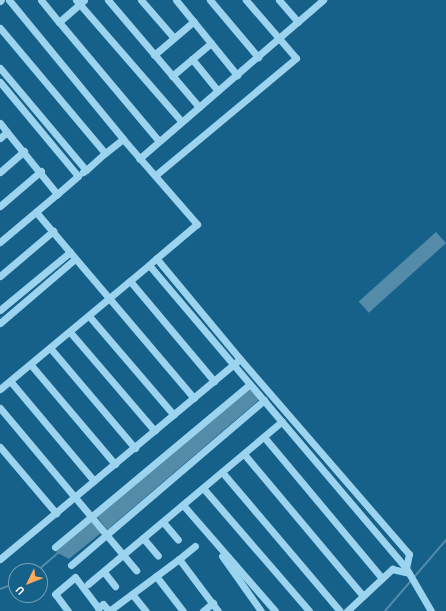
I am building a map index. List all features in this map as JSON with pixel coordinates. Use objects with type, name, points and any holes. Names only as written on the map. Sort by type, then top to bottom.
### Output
[{"type":"street","points":[[0,389],[11,382],[197,224],[157,174],[139,159],[9,0]]},
{"type":"street","points":[[41,0],[159,141]]},
{"type":"street","points":[[108,0],[199,107]]},
{"type":"street","points":[[141,0],[174,38]]},
{"type":"street","points":[[176,0],[237,75]]},
{"type":"street","points":[[210,0],[258,57]]},
{"type":"street","points":[[157,174],[296,58],[246,0]]},
{"type":"street","points":[[279,0],[298,22]]},
{"type":"street","points":[[59,22],[79,1],[181,121]]},
{"type":"street","points":[[139,159],[181,121],[298,22],[319,1]]},
{"type":"street","points":[[154,55],[194,21]]},
{"type":"street","points":[[0,28],[105,153]]},
{"type":"street","points":[[172,76],[211,42]]},
{"type":"street","points":[[192,59],[218,91]]},
{"type":"street","points":[[0,68],[86,170]]},
{"type":"street","points":[[0,82],[78,176]]},
{"type":"street","points":[[0,123],[57,194]]},
{"type":"street","points":[[0,138],[7,132]]},
{"type":"street","points":[[0,242],[123,139]]},
{"type":"street","points":[[0,172],[24,152]]},
{"type":"street","points":[[0,206],[40,172]]},
{"type":"street","points":[[36,212],[194,398]]},
{"type":"street","points":[[0,276],[53,231]]},
{"type":"street","points":[[0,310],[70,252]]},
{"type":"street","points":[[156,258],[240,359],[409,554],[409,572]]},
{"type":"street","points":[[0,323],[76,259]]},
{"type":"street","points":[[149,265],[409,572],[431,611]]},
{"type":"street","points":[[130,281],[214,381]]},
{"type":"street","points":[[89,316],[174,415]]},
{"type":"street","points":[[70,332],[154,431]]},
{"type":"street","points":[[51,348],[135,448]]},
{"type":"street","points":[[0,559],[240,359]]},
{"type":"street","points":[[31,365],[115,464]]},
{"type":"street","points":[[11,382],[94,481]]},
{"type":"street","points":[[55,547],[90,516],[250,384]]},
{"type":"street","points":[[70,565],[264,400]]},
{"type":"street","points":[[0,408],[136,570]]},
{"type":"street","points":[[88,584],[282,422]]},
{"type":"street","points":[[264,437],[382,578]]},
{"type":"street","points":[[0,447],[56,513]]},
{"type":"street","points":[[244,454],[363,596]]},
{"type":"street","points":[[222,472],[340,611]]},
{"type":"street","points":[[203,488],[309,611]]},
{"type":"street","points":[[183,505],[275,611]]},
{"type":"street","points":[[163,522],[178,540]]},
{"type":"street","points":[[198,523],[261,611]]},
{"type":"street","points":[[143,538],[158,556]]},
{"type":"street","points":[[68,611],[54,594],[75,577],[98,608],[103,604],[109,611],[179,559],[194,546]]},
{"type":"street","points":[[179,559],[218,611]]},
{"type":"street","points":[[347,611],[392,569],[409,572]]},
{"type":"street","points":[[104,572],[115,586]]},
{"type":"street","points":[[156,576],[183,611]]},
{"type":"street","points":[[132,594],[146,611]]},
{"type":"street","points":[[203,611],[213,603]]},
{"type":"water","points":[[436,232],[446,243],[369,313],[359,302]]},
{"type":"water","points":[[250,387],[260,399],[107,530],[96,515]]},
{"type":"water","points":[[91,522],[101,533],[69,559],[56,552]]},
{"type":"waterway","points":[[385,611],[446,540]]},
{"type":"waterway","points":[[46,563],[58,553]]},
{"type":"waterway","points":[[0,589],[8,586]]}]
